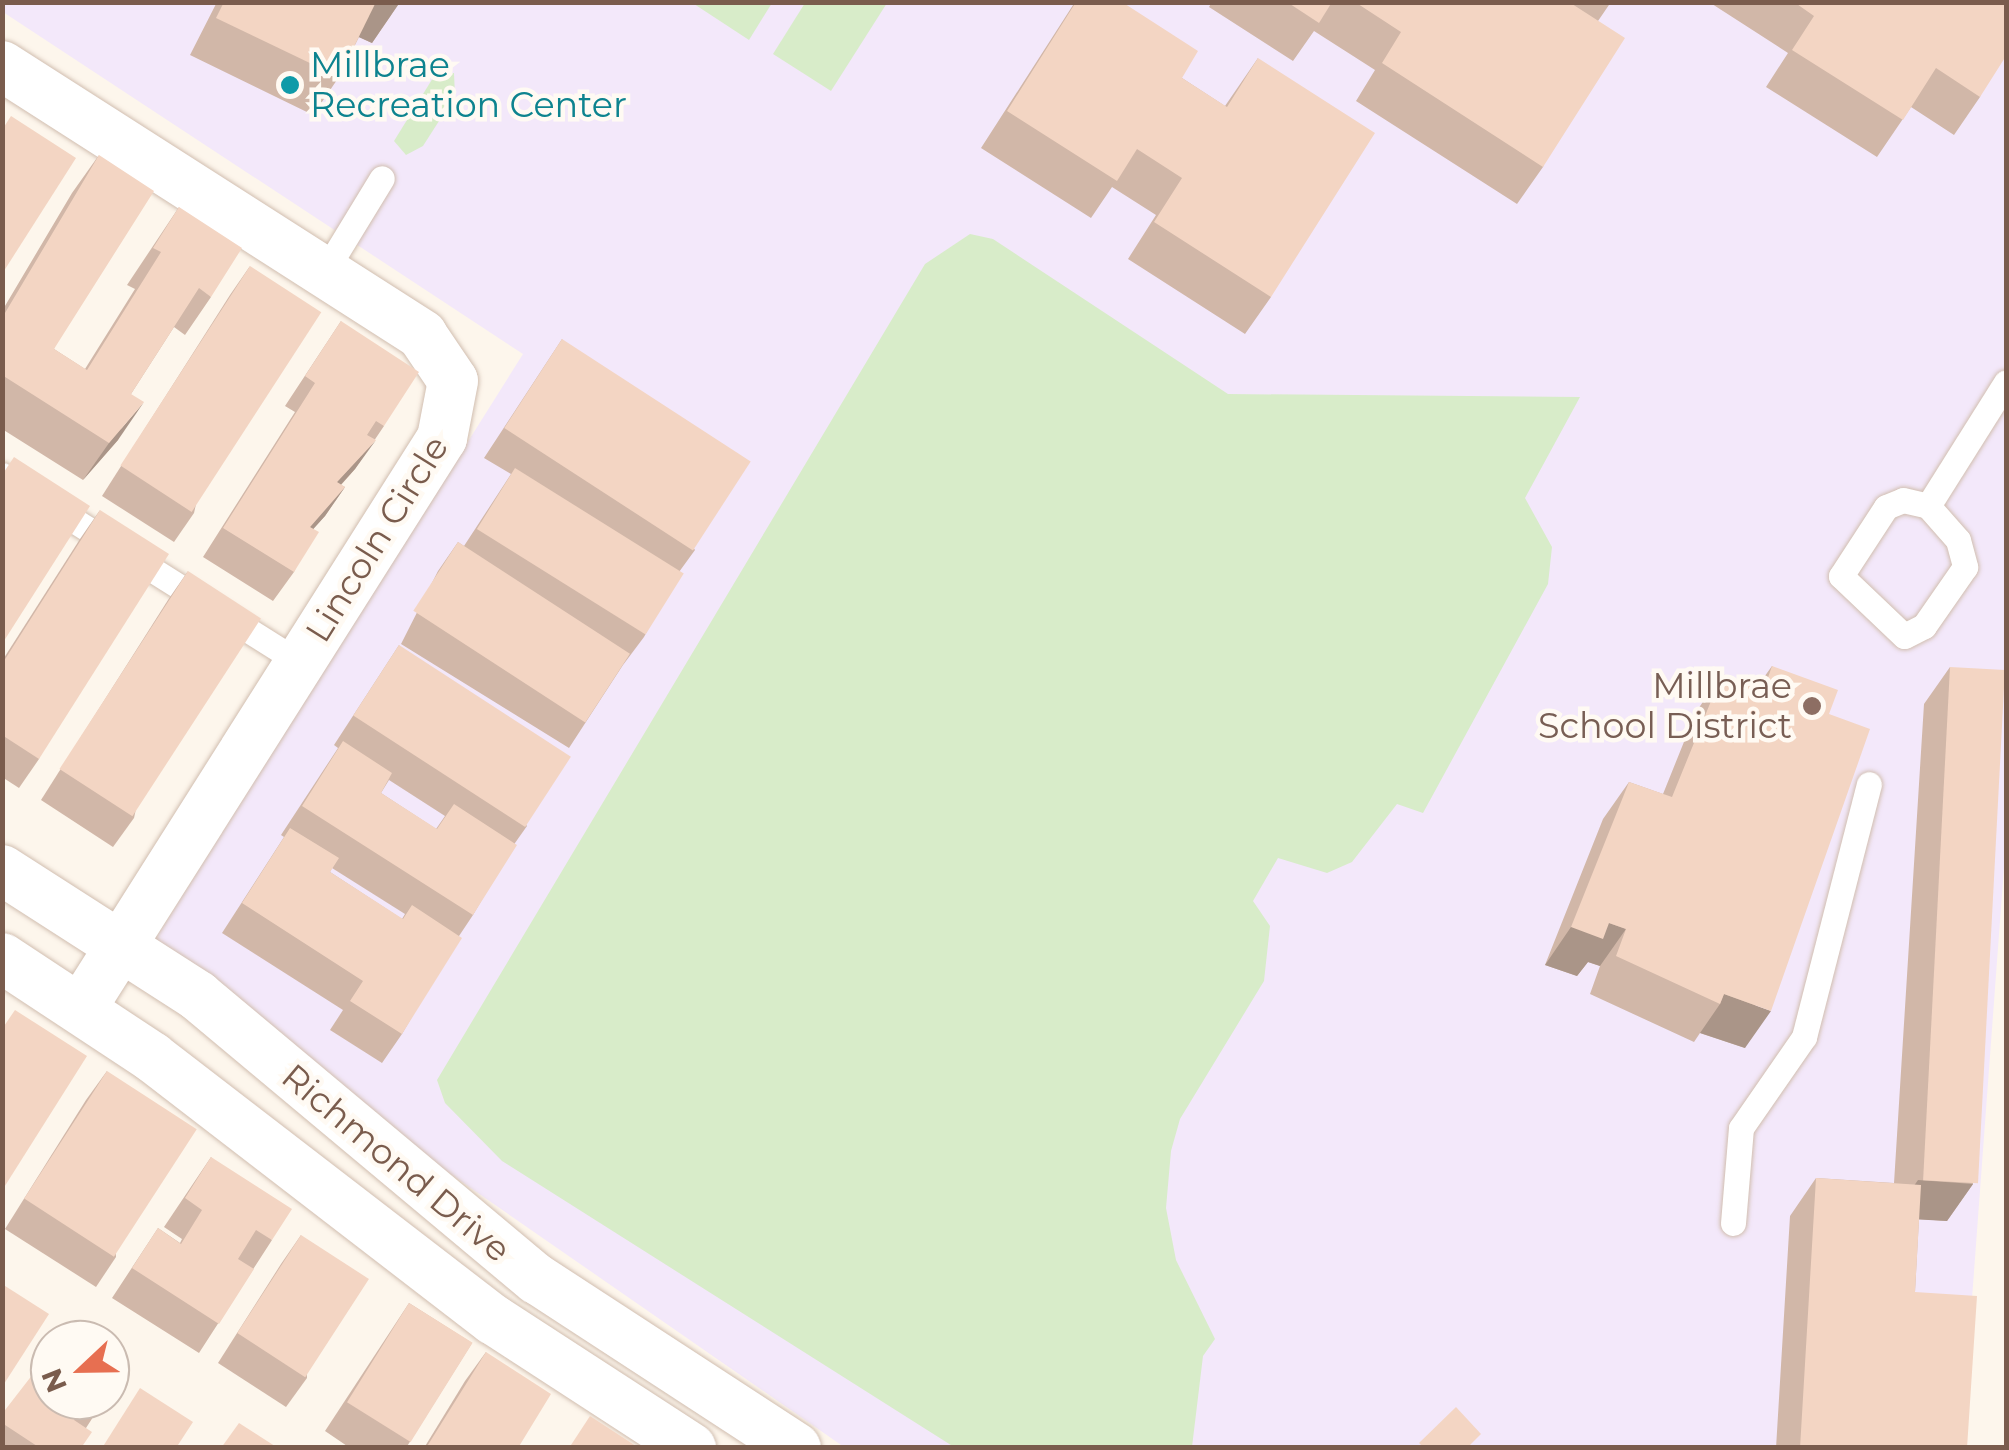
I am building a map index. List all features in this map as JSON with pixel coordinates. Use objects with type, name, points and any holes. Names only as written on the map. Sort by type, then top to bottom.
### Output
[{"type":"street","name":"Lincoln Circle","points":[[2,66],[326,268],[422,334],[453,380],[453,411],[300,663],[82,1007]]},
{"type":"street","name":"Richmond Drive","points":[[2,870],[198,996],[450,1215],[796,1448]]},
{"type":"street","name":"Richmond Drive","points":[[2,958],[82,1007],[412,1262],[691,1448]]},
{"type":"lane","points":[[326,268],[382,178]]},
{"type":"lane","points":[[1928,506],[2006,382]]},
{"type":"lane","points":[[2,476],[300,663]]},
{"type":"lane","points":[[1928,506],[1958,540],[1965,567],[1924,626],[1894,636],[1844,586],[1842,569],[1886,507],[1928,506]]},
{"type":"lane","points":[[1733,1223],[1742,1128],[1804,1037],[1869,784]]},
{"type":"shaded area","points":[[2,3],[2006,3],[2006,840],[1961,1447],[844,1447],[142,960],[523,354],[3,12]]},
{"type":"green space","points":[[691,2],[772,2],[772,3],[749,40]]},
{"type":"green space","points":[[805,3],[887,3],[831,91],[773,54]]},
{"type":"green space","points":[[436,73],[454,73],[455,96],[423,146],[406,155],[394,141]]},
{"type":"green space","points":[[970,234],[993,239],[1228,394],[1580,397],[1525,498],[1552,547],[1548,584],[1423,813],[1397,804],[1352,862],[1327,873],[1278,858],[1253,901],[1270,926],[1264,981],[1180,1119],[1171,1151],[1166,1208],[1176,1260],[1215,1339],[1203,1356],[1192,1447],[954,1447],[502,1161],[445,1103],[437,1080],[925,264]]},
{"type":"building","points":[[224,2],[376,2],[339,77],[216,18]]},
{"type":"building","points":[[1076,2],[1122,2],[1198,51],[1182,78],[1227,107],[1258,58],[1375,133],[1271,297],[1154,222],[1182,178],[1137,149],[1117,181],[1007,111]]},
{"type":"building","points":[[1287,2],[1332,2],[1319,23]]},
{"type":"building","points":[[1355,2],[1569,2],[1625,38],[1543,167],[1382,63],[1401,32]]},
{"type":"building","points":[[1794,2],[2006,2],[2006,56],[1980,97],[1936,68],[1903,120],[1792,50],[1814,16]]},
{"type":"building","points":[[11,116],[76,158],[2,274],[2,130]]},
{"type":"building","points":[[99,155],[154,191],[54,349],[87,370],[161,252],[153,248],[179,207],[242,248],[211,297],[199,288],[131,394],[144,402],[109,443],[2,375],[2,318]]},
{"type":"building","points":[[250,266],[321,312],[192,512],[120,466]]},
{"type":"building","points":[[341,321],[419,372],[384,426],[376,421],[367,435],[376,440],[337,482],[345,487],[310,527],[319,532],[294,572],[223,528],[315,383],[305,376]]},
{"type":"building","points":[[562,339],[751,462],[693,550],[504,428]]},
{"type":"building","points":[[14,457],[90,506],[2,644],[2,475]]},
{"type":"building","points":[[515,468],[684,573],[646,635],[477,529]]},
{"type":"building","points":[[100,510],[169,554],[39,759],[2,735],[2,664]]},
{"type":"building","points":[[458,542],[630,654],[585,722],[413,611]]},
{"type":"building","points":[[188,571],[261,618],[132,816],[59,769]]},
{"type":"building","points":[[399,645],[571,757],[525,827],[353,715]]},
{"type":"building","points":[[1772,666],[1838,690],[1829,714],[1870,729],[1771,1011],[1724,994],[1720,1004],[1616,956],[1626,929],[1609,923],[1603,939],[1571,927],[1629,782],[1672,797],[1722,674],[1764,689]]},
{"type":"building","points":[[1950,667],[2005,670],[1978,1183],[1923,1180]]},
{"type":"building","points":[[343,741],[392,773],[381,793],[437,829],[454,804],[517,845],[473,915],[302,806]]},
{"type":"building","points":[[290,828],[339,858],[330,872],[403,919],[412,905],[462,938],[402,1034],[350,1001],[363,981],[242,903]]},
{"type":"building","points":[[15,1010],[87,1056],[3,1189],[2,1029]]},
{"type":"building","points":[[107,1071],[197,1129],[114,1257],[24,1198]]},
{"type":"building","points":[[211,1157],[292,1209],[272,1240],[256,1230],[238,1259],[254,1269],[219,1324],[132,1268],[158,1228],[181,1244],[202,1210],[185,1198]]},
{"type":"building","points":[[1816,1178],[1921,1185],[1915,1292],[1977,1296],[1967,1448],[1800,1448]]},
{"type":"building","points":[[301,1235],[369,1279],[305,1377],[237,1333]]},
{"type":"building","points":[[2,1284],[49,1314],[45,1320],[30,1320],[30,1344],[2,1387]]},
{"type":"building","points":[[409,1303],[473,1343],[411,1442],[347,1402]]},
{"type":"building","points":[[486,1352],[551,1394],[518,1448],[426,1448]]},
{"type":"building","points":[[30,1378],[30,1420],[74,1420],[92,1432],[81,1448],[40,1448],[2,1423],[2,1414]]},
{"type":"building","points":[[140,1388],[193,1422],[176,1448],[102,1448],[120,1420],[130,1420],[130,1404]]},
{"type":"building","points":[[1456,1407],[1481,1434],[1467,1448],[1424,1448],[1419,1443]]},
{"type":"building","points":[[590,1416],[639,1448],[569,1448]]},
{"type":"building","points":[[239,1423],[278,1448],[221,1448]]},
{"type":"place","name":"Millbrae Recreation Center","points":[[290,85]]},
{"type":"place","name":"Millbrae School District","points":[[1812,706]]}]
